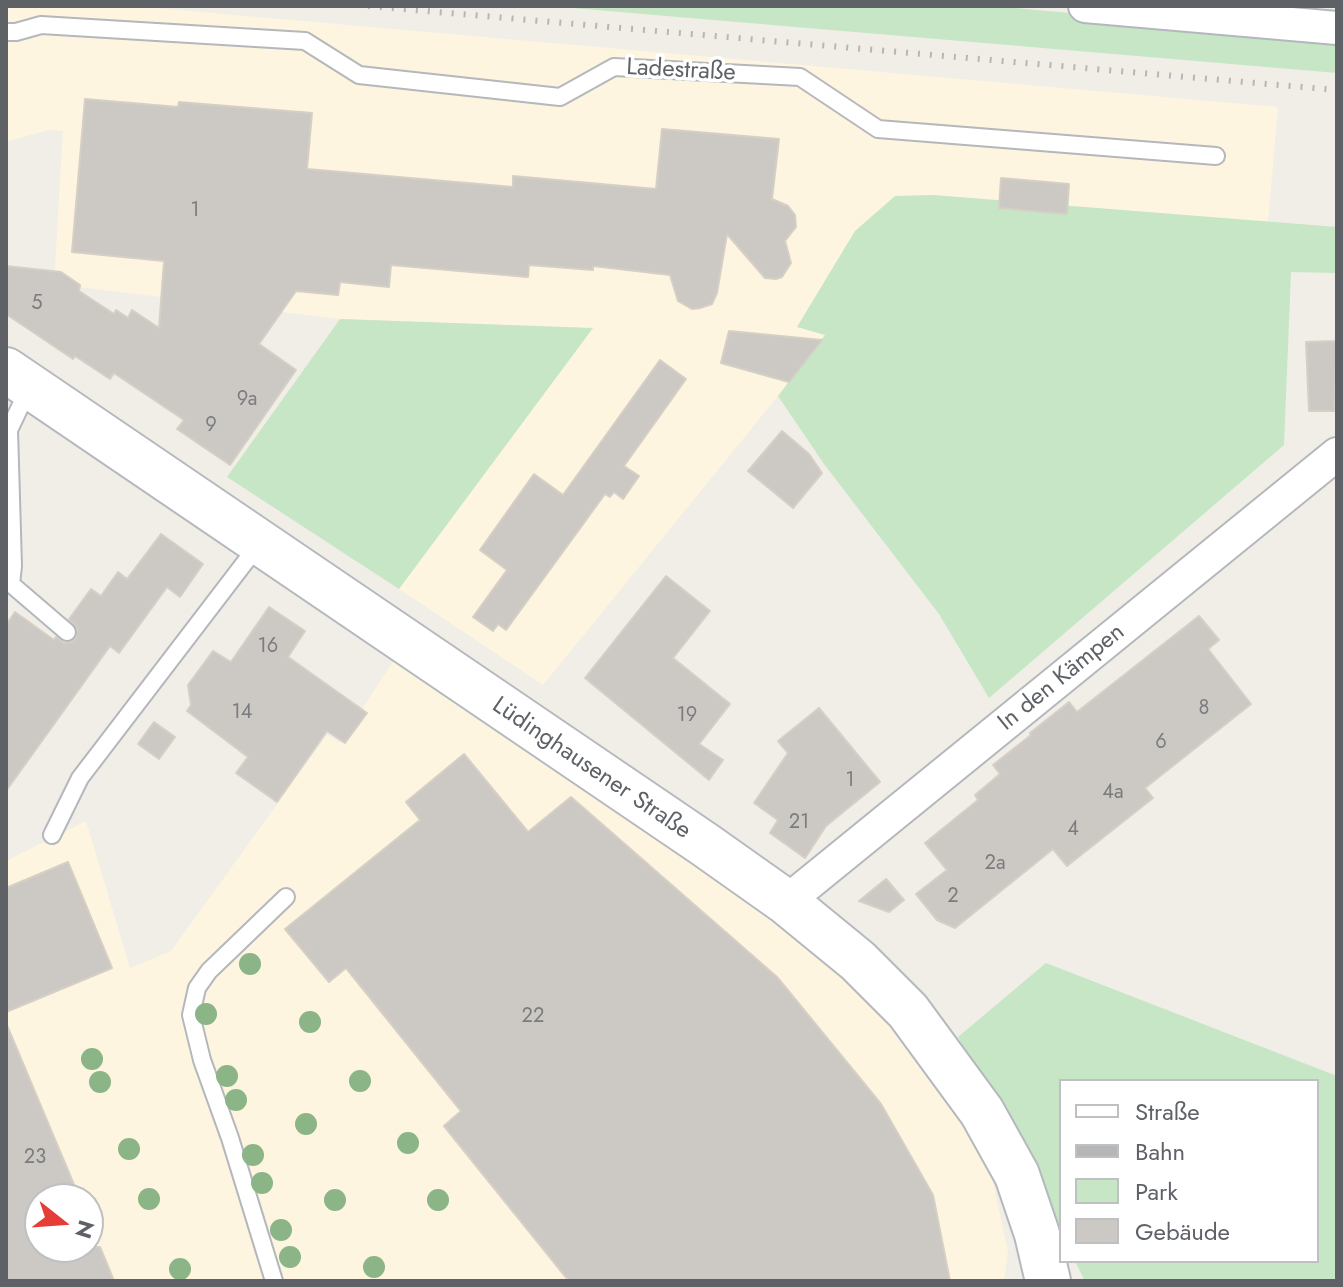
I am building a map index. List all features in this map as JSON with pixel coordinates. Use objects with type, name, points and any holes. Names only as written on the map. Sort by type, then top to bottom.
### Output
[{"type":"street","points":[[1085,6],[1337,28]]},
{"type":"street","name":"Lüdinghausener Straße","points":[[18,378],[786,902],[858,961],[908,1011],[982,1112],[1017,1175],[1037,1234],[1048,1281]]},
{"type":"street","name":"In den Kämpen","points":[[786,902],[1337,454]]},
{"type":"lane","name":"Ladestraße","points":[[6,32],[41,25],[305,41],[359,75],[560,97],[614,67],[800,77],[878,129],[1216,156]]},
{"type":"lane","points":[[18,378],[9,430],[11,584],[67,632]]},
{"type":"lane","points":[[52,835],[80,778],[260,543]]},
{"type":"lane","points":[[274,1281],[202,1060],[191,1015],[197,988],[209,971],[286,897]]},
{"type":"shaded area","points":[[6,6],[133,6],[1278,107],[1268,222],[933,195],[798,327],[825,335],[543,685],[399,589],[592,329],[340,319],[54,284],[63,131],[48,130],[6,142]]},
{"type":"shaded area","points":[[407,640],[793,907],[945,1088],[993,1182],[1008,1252],[1004,1281],[6,1281],[6,861],[86,821],[130,968],[171,951],[327,735],[340,743]]},
{"type":"green space","points":[[549,6],[992,6],[1337,37],[1337,73]]},
{"type":"green space","points":[[933,195],[1337,227],[1337,273],[1291,272],[1284,445],[989,698],[939,614],[824,464],[778,396],[825,335],[797,327],[855,231],[895,196]]},
{"type":"green space","points":[[340,319],[593,328],[399,589],[227,477]]},
{"type":"green space","points":[[1046,963],[1337,1076],[1337,1281],[1085,1281],[1076,1263],[1319,1263],[1319,1079],[1059,1079],[1059,1231],[958,1037]]},
{"type":"building","points":[[85,99],[178,107],[179,102],[312,113],[307,169],[513,187],[513,176],[656,189],[662,129],[779,139],[772,199],[788,206],[795,215],[796,227],[785,241],[791,263],[782,277],[765,278],[727,234],[717,293],[712,304],[692,309],[678,301],[670,275],[593,266],[593,270],[529,265],[528,277],[391,265],[389,287],[340,282],[338,295],[296,291],[259,344],[296,370],[230,465],[177,429],[184,420],[114,373],[110,379],[75,356],[73,359],[6,314],[6,266],[61,272],[80,285],[79,291],[114,314],[116,310],[128,318],[132,310],[159,328],[164,261],[72,252]]},
{"type":"building","points":[[1001,178],[1069,184],[1067,214],[999,208]]},
{"type":"building","points":[[729,331],[822,340],[789,382],[721,363]]},
{"type":"building","points":[[1337,341],[1334,411],[1309,411],[1306,342]]},
{"type":"building","points":[[660,360],[686,379],[624,466],[639,476],[623,499],[614,492],[610,497],[605,494],[506,630],[498,624],[493,631],[473,617],[507,570],[480,550],[534,474],[563,495]]},
{"type":"building","points":[[782,431],[809,454],[822,473],[793,508],[748,471]]},
{"type":"building","points":[[161,534],[203,564],[180,597],[167,587],[119,653],[110,646],[6,791],[6,625],[15,612],[54,640],[56,637],[64,643],[71,642],[76,638],[78,629],[69,619],[91,589],[101,596],[118,572],[127,579]]},
{"type":"building","points":[[666,576],[710,611],[673,658],[730,704],[699,744],[723,760],[709,780],[585,678]]},
{"type":"building","points":[[269,607],[305,631],[288,657],[367,713],[345,743],[327,731],[277,802],[236,773],[248,757],[187,711],[191,705],[188,685],[213,651],[231,662]]},
{"type":"building","points":[[1199,616],[1219,640],[1208,649],[1251,704],[1145,788],[1153,798],[1067,866],[1053,849],[955,928],[937,920],[916,894],[947,870],[925,843],[978,800],[975,795],[1000,774],[993,765],[1030,733],[1069,702],[1077,712]]},
{"type":"building","points":[[819,708],[880,782],[826,826],[805,858],[770,833],[778,820],[754,803],[788,753],[778,741]]},
{"type":"building","points":[[154,722],[175,737],[159,759],[138,744]]},
{"type":"building","points":[[464,754],[528,832],[571,797],[777,977],[881,1104],[933,1195],[950,1281],[569,1281],[444,1126],[461,1111],[346,968],[329,982],[285,929],[420,820],[406,802]]},
{"type":"building","points":[[68,862],[112,968],[6,1012],[6,888]]},
{"type":"building","points":[[886,879],[904,900],[889,912],[859,901]]},
{"type":"building","points":[[6,1023],[73,1183],[24,1183],[24,1263],[104,1263],[104,1257],[114,1281],[6,1281]]},
{"type":"railway","points":[[368,6],[1337,90]]}]
